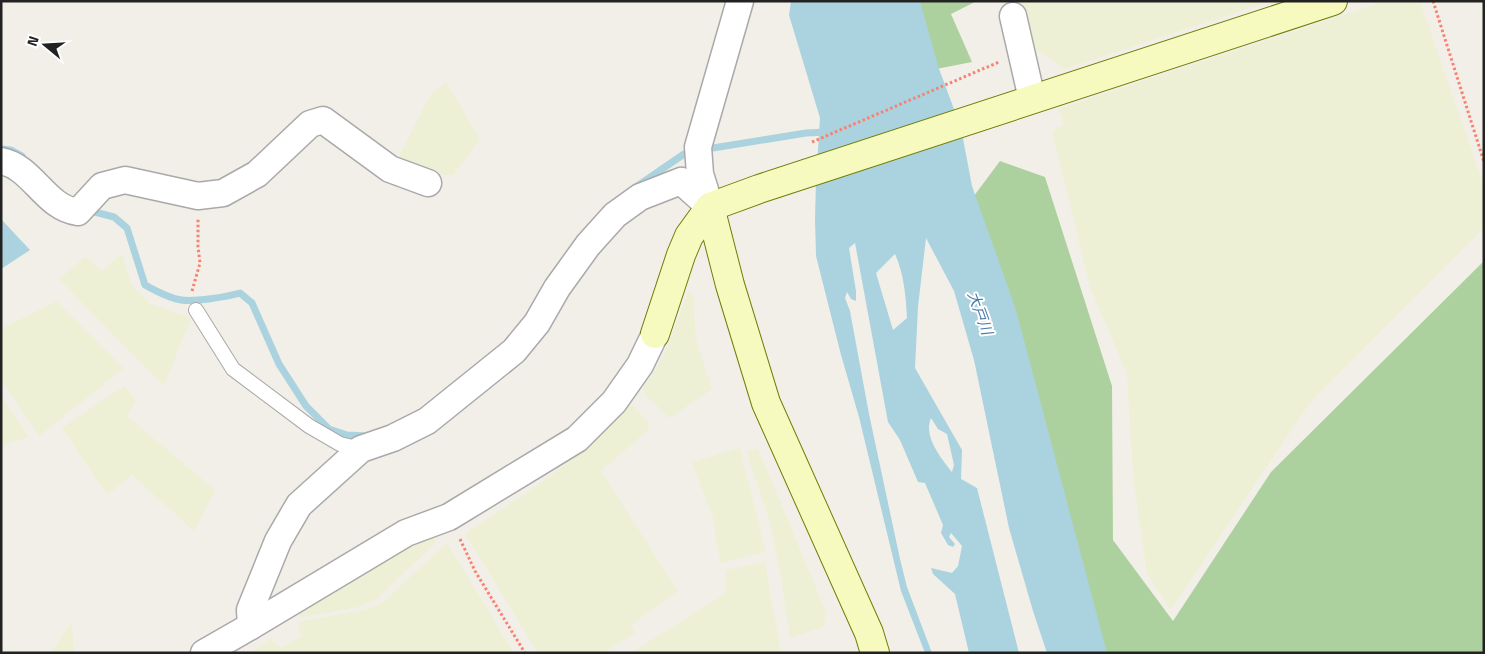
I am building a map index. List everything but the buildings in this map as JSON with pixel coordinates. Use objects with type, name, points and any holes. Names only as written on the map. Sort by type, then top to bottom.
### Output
[{"type":"street","points":[[740,1],[698,147],[700,174],[730,285],[766,403],[869,634],[875,653]]},
{"type":"street","points":[[204,653],[406,533],[449,517],[577,438],[614,402],[640,365],[655,334],[689,236],[710,207],[980,116],[1334,1]]},
{"type":"street","points":[[1013,16],[1032,99]]},
{"type":"street","points":[[1,162],[25,173],[53,201],[68,211],[82,207],[102,186],[125,180],[198,196],[223,193],[257,174],[310,124],[323,120],[390,169],[428,183]]},
{"type":"street","points":[[251,626],[250,610],[278,541],[299,505],[361,449],[393,438],[427,421],[514,351],[536,323],[557,288],[588,245],[615,215],[640,197],[681,181],[710,207]]},
{"type":"lane","points":[[196,310],[233,369],[308,426],[340,444],[361,449]]},
{"type":"path","points":[[1433,1],[1484,162]]},
{"type":"path","points":[[804,146],[974,72]]},
{"type":"path","points":[[192,292],[200,262],[198,247],[198,196]]},
{"type":"path","points":[[449,517],[475,571],[526,653]]},
{"type":"green space","points":[[905,1],[977,1],[951,14],[972,62],[926,71]]},
{"type":"green space","points":[[1020,1],[1272,1],[1064,69],[1029,44]]},
{"type":"green space","points":[[1386,1],[1420,1],[1484,186],[1484,228],[1309,404],[1171,610],[1147,574],[1133,477],[1127,374],[1090,287],[1052,132],[1064,124],[1058,109]]},
{"type":"green space","points":[[446,82],[480,139],[453,175],[395,164],[429,97]]},
{"type":"green space","points":[[1000,161],[1045,177],[1112,386],[1113,540],[1173,621],[1271,472],[1484,261],[1484,653],[1096,653],[962,212]]},
{"type":"green space","points":[[122,254],[132,286],[151,304],[191,318],[164,386],[59,279],[85,257],[102,271]]},
{"type":"green space","points":[[688,293],[693,293],[696,338],[712,389],[670,418],[646,396],[643,388],[664,355]]},
{"type":"green space","points":[[57,301],[124,368],[39,436],[1,380],[1,329]]},
{"type":"green space","points":[[124,386],[136,400],[127,416],[215,490],[194,531],[132,475],[107,495],[62,428]]},
{"type":"green space","points":[[1,395],[29,437],[1,445]]},
{"type":"green space","points":[[633,405],[649,423],[647,431],[601,471],[678,591],[631,625],[635,633],[603,653],[593,653],[591,650],[586,653],[538,653],[465,534],[539,484],[582,452],[626,408]]},
{"type":"green space","points":[[740,448],[766,552],[720,563],[713,518],[692,462]]},
{"type":"green space","points":[[758,448],[826,612],[824,627],[790,638],[780,572],[769,519],[746,452]]},
{"type":"green space","points":[[433,535],[436,542],[377,599],[358,607],[302,617],[294,611]]},
{"type":"green space","points":[[447,543],[514,653],[249,653],[271,639],[282,648],[302,636],[298,624],[304,621],[369,609],[384,601]]},
{"type":"green space","points":[[765,562],[781,653],[631,653],[726,593],[725,570]]},
{"type":"green space","points":[[72,621],[74,653],[51,653],[51,652]]},
{"type":"water","name":"大戸川","points":[[791,1],[920,1],[938,66],[961,128],[972,186],[1016,310],[1107,653],[1047,653],[1009,528],[974,360],[954,291],[926,238],[918,307],[915,368],[962,450],[961,479],[977,488],[1019,653],[969,653],[955,594],[933,574],[931,568],[952,573],[958,566],[962,546],[951,533],[949,537],[955,544],[953,547],[948,545],[941,533],[943,525],[925,483],[918,482],[900,440],[888,422],[855,243],[849,248],[856,301],[851,299],[847,292],[845,298],[850,311],[869,414],[900,559],[907,587],[932,653],[925,653],[901,591],[859,417],[816,256],[816,181],[820,118],[789,15]],"holes":[[[895,254],[902,278],[907,318],[893,330],[876,273]],[[931,418],[938,429],[947,434],[954,465],[952,472],[938,454],[931,439],[929,432]]]},
{"type":"water","points":[[1,219],[30,250],[1,269]]},
{"type":"waterway","points":[[713,148],[806,133],[828,132]]},
{"type":"waterway","points":[[1,149],[11,150],[22,156]]},
{"type":"waterway","points":[[636,187],[684,154]]},
{"type":"waterway","points":[[87,210],[114,217],[127,228],[145,285],[171,298],[181,300],[210,299],[240,293],[252,303],[279,364],[306,406],[329,429],[347,435],[368,436]]}]
